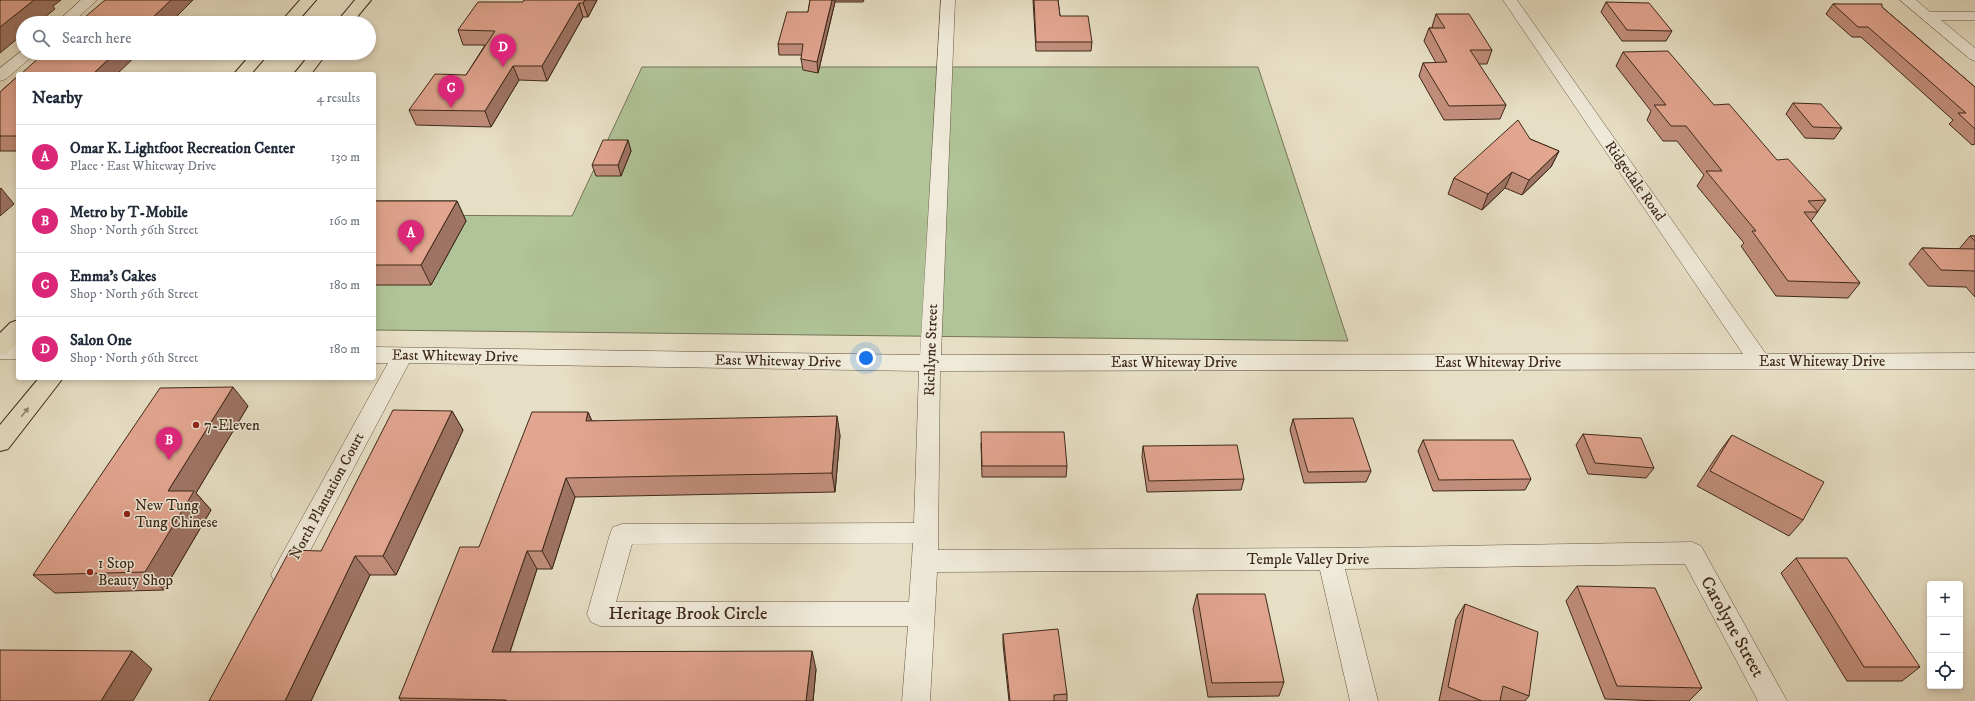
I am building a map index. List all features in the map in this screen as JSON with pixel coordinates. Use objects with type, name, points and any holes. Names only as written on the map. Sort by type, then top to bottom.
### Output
[{"type":"main road","points":[[294,16],[308,0]]},
{"type":"main road","points":[[349,16],[362,0]]},
{"type":"main road","points":[[244,72],[255,60]]},
{"type":"main road","points":[[304,72],[314,60]]},
{"type":"main road","points":[[0,347],[16,330]]},
{"type":"main road","points":[[0,442],[50,380]]},
{"type":"street","points":[[71,16],[90,0]]},
{"type":"street","name":"Richlyne Street","points":[[916,701],[925,561],[930,363],[948,0]]},
{"type":"street","name":"Ridgedale Road","points":[[1510,0],[1760,362]]},
{"type":"street","points":[[1907,0],[1975,56]]},
{"type":"street","points":[[1927,16],[1975,16]]},
{"type":"street","points":[[0,76],[19,60]]},
{"type":"street","points":[[0,351],[16,351]]},
{"type":"street","name":"East Whiteway Drive","points":[[376,355],[930,363],[1975,361]]},
{"type":"street","name":"North Plantation Court","points":[[272,598],[403,355]]},
{"type":"street","name":"Heritage Brook Circle","points":[[922,614],[600,614],[622,534],[926,533]]},
{"type":"street","name":"Temple Valley Drive","points":[[925,561],[1330,559],[1692,553]]},
{"type":"street","name":"Carolyne Street","points":[[1692,553],[1773,701]]},
{"type":"street","points":[[1330,559],[1364,701]]},
{"type":"green space","points":[[642,67],[1258,67],[1348,341],[376,330],[376,215],[572,216]]},
{"type":"building","points":[[0,0],[34,0],[0,27]]},
{"type":"building","points":[[105,0],[171,0],[154,16],[86,16]]},
{"type":"building","points":[[524,0],[585,0],[583,3],[579,3],[542,66],[513,66],[485,111],[409,110],[435,74],[466,75],[495,31],[458,30],[478,2],[523,2]]},
{"type":"building","points":[[810,0],[832,0],[817,62],[801,59],[803,44],[778,44],[787,12],[808,12]]},
{"type":"building","points":[[1034,0],[1058,0],[1060,16],[1088,16],[1092,42],[1036,42]]},
{"type":"building","points":[[1606,2],[1649,3],[1672,31],[1627,30]]},
{"type":"building","points":[[1833,4],[1882,4],[1882,7],[1975,87],[1975,129],[1958,113],[1966,113],[1868,27],[1858,27]]},
{"type":"building","points":[[1436,14],[1469,14],[1492,50],[1470,50],[1506,105],[1449,106],[1423,63],[1447,62],[1429,28],[1445,28]]},
{"type":"building","points":[[1668,51],[1714,105],[1729,104],[1777,160],[1788,159],[1826,200],[1808,201],[1818,212],[1804,212],[1860,283],[1788,281],[1752,231],[1756,231],[1706,171],[1722,171],[1686,126],[1671,126],[1654,105],[1666,105],[1623,52]]},
{"type":"building","points":[[36,60],[108,60],[95,72],[23,72]]},
{"type":"building","points":[[16,78],[16,136],[0,136],[0,92]]},
{"type":"building","points":[[1793,103],[1821,104],[1842,128],[1813,127]]},
{"type":"building","points":[[1518,120],[1530,139],[1559,151],[1529,180],[1512,172],[1488,194],[1454,178]]},
{"type":"building","points":[[603,140],[628,140],[618,165],[592,165]]},
{"type":"building","points":[[376,201],[457,201],[421,265],[376,265]]},
{"type":"building","points":[[1970,236],[1975,236],[1975,241]]},
{"type":"building","points":[[1922,248],[1975,249],[1975,271],[1941,270]]},
{"type":"building","points":[[233,387],[168,491],[194,491],[145,572],[33,575],[160,388]]},
{"type":"building","points":[[393,410],[452,411],[383,556],[355,556],[285,701],[209,701],[290,550],[321,551]]},
{"type":"building","points":[[532,412],[588,412],[586,421],[837,416],[832,473],[566,478],[542,551],[527,551],[492,652],[812,651],[806,701],[506,701],[399,698],[460,547],[479,547]]},
{"type":"building","points":[[1353,418],[1371,471],[1308,472],[1293,419]]},
{"type":"building","points":[[981,432],[1064,432],[1067,466],[982,466]]},
{"type":"building","points":[[1583,434],[1641,438],[1654,468],[1595,463]]},
{"type":"building","points":[[1732,435],[1824,482],[1803,520],[1710,471]]},
{"type":"building","points":[[1423,440],[1513,440],[1531,479],[1439,480]]},
{"type":"building","points":[[1237,445],[1244,479],[1149,481],[1143,446]]},
{"type":"building","points":[[1796,558],[1847,558],[1920,667],[1864,667]]},
{"type":"building","points":[[1577,586],[1655,588],[1702,688],[1617,686]]},
{"type":"building","points":[[1197,594],[1265,594],[1284,682],[1212,683]]},
{"type":"building","points":[[1465,604],[1538,632],[1529,696],[1503,686],[1500,701],[1482,701],[1448,687]]},
{"type":"building","points":[[1058,629],[1067,694],[1054,695],[1054,701],[1010,701],[1003,634]]},
{"type":"building","points":[[0,650],[132,651],[101,701],[0,701]]},
{"type":"place","name":"Salon One","points":[[503,67]]},
{"type":"place","name":"Emma's Cakes","points":[[451,108]]},
{"type":"place","name":"Omar K. Lightfoot Recreation Center","points":[[411,253]]},
{"type":"place","name":"7-Eleven","points":[[196,425]]},
{"type":"place","name":"Metro by T-Mobile","points":[[169,460]]},
{"type":"place","name":"New Tung Tung Chinese","points":[[127,514]]},
{"type":"place","name":"1 Stop Beauty Shop","points":[[90,572]]}]
